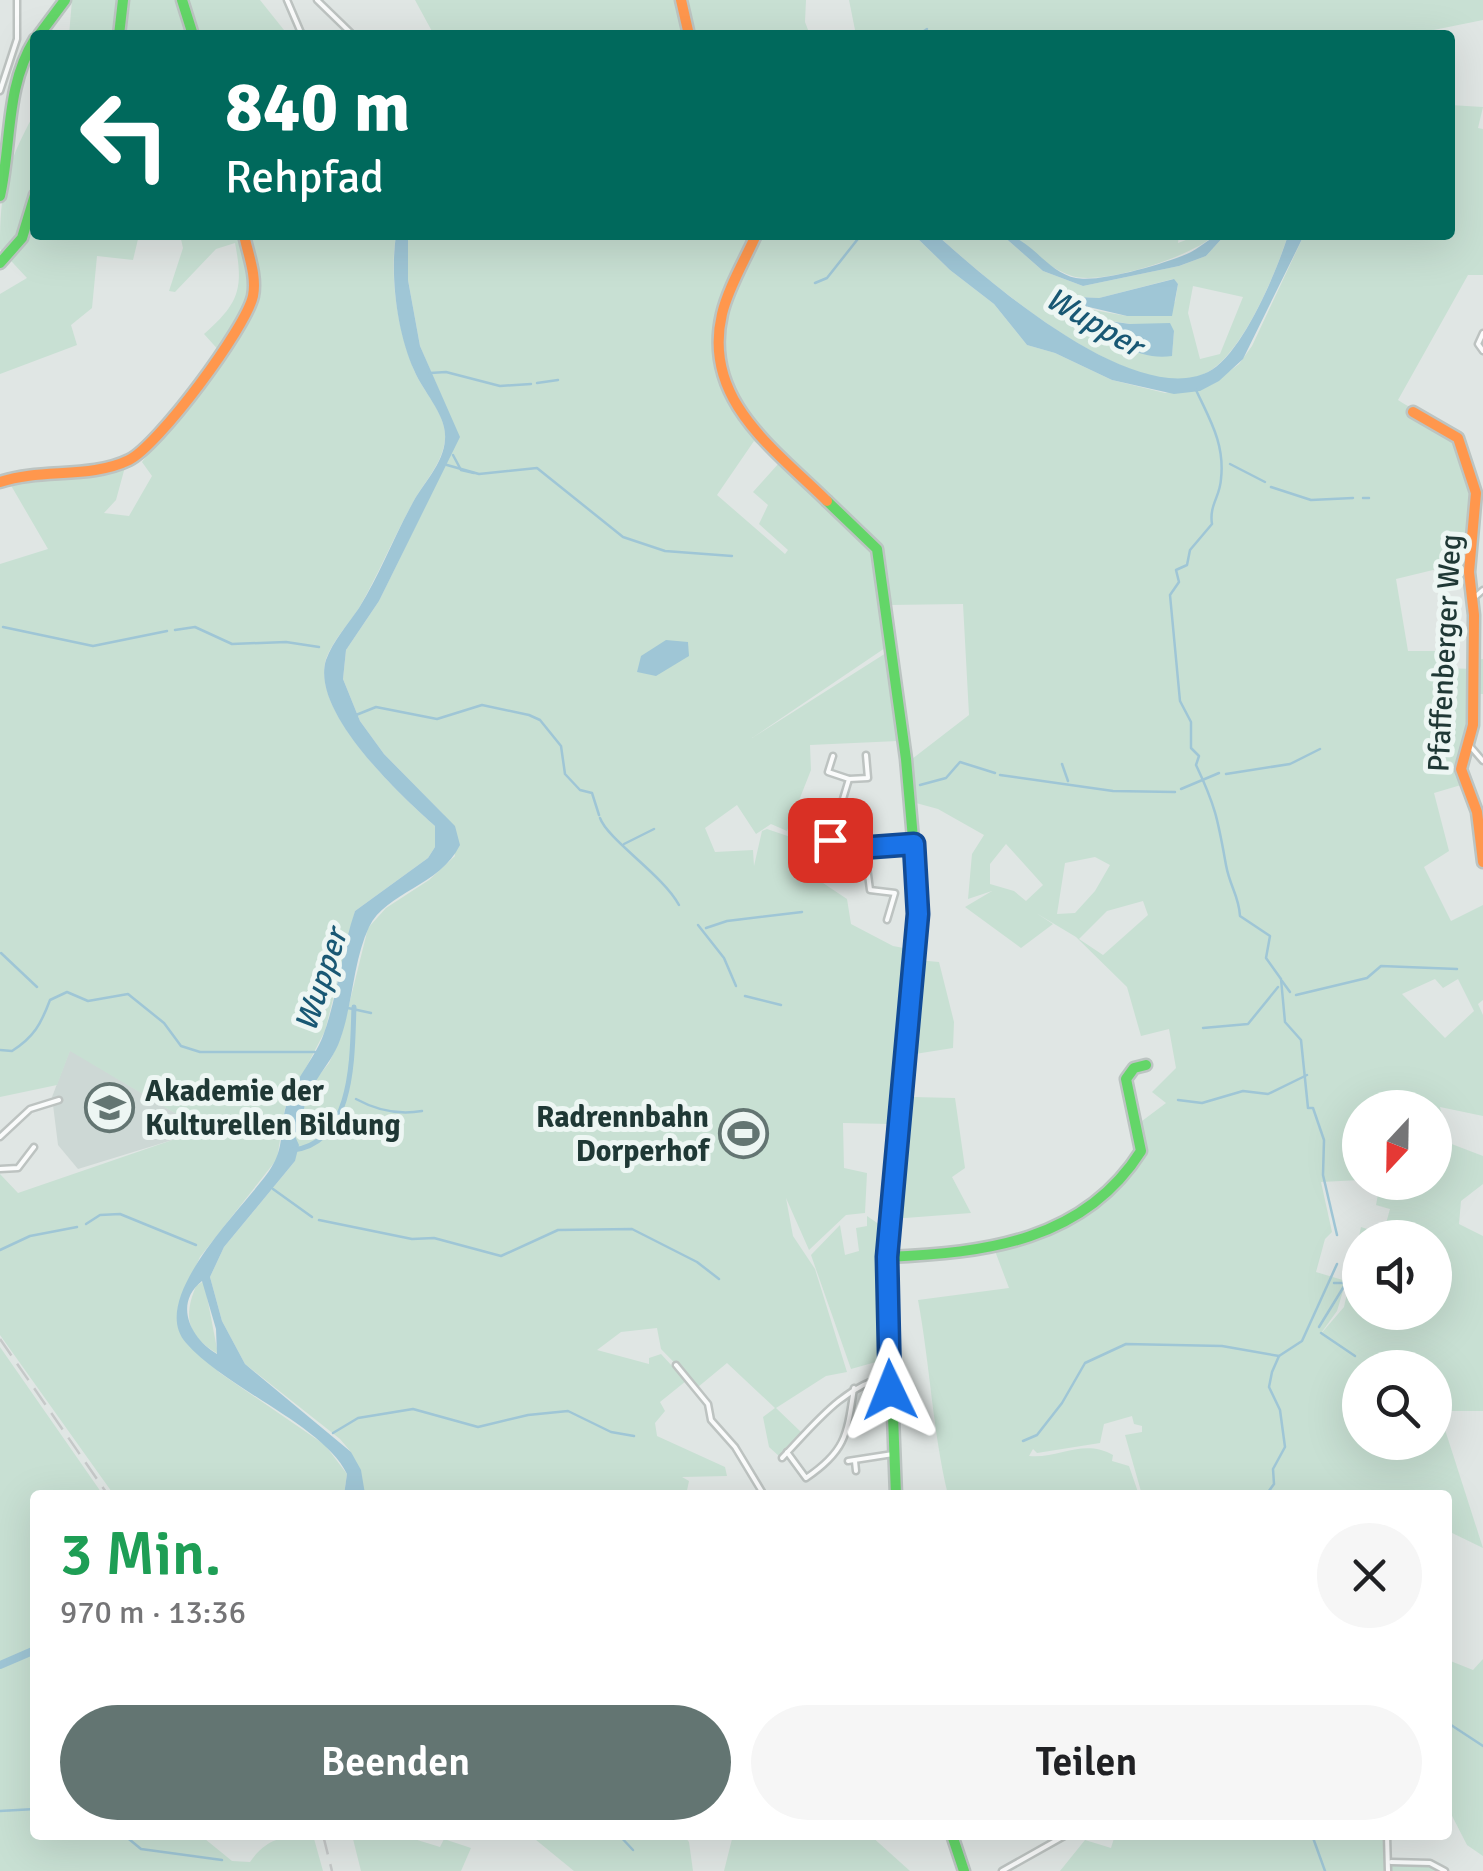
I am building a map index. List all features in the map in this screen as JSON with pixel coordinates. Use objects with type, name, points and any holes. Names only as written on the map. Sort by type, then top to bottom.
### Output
[{"type":"main road","points":[[42,30],[65,0]]},
{"type":"main road","points":[[120,30],[123,0]]},
{"type":"main road","points":[[182,0],[191,30]]},
{"type":"main road","points":[[681,0],[688,30]]},
{"type":"main road","points":[[0,196],[6,113],[19,64],[30,48]]},
{"type":"main road","points":[[0,263],[22,238],[30,211]]},
{"type":"main road","points":[[0,482],[22,475],[116,464],[140,455],[158,438],[246,314],[254,292],[245,240]]},
{"type":"main road","points":[[754,240],[722,312],[717,350],[722,381],[746,422],[867,536],[878,552],[914,844],[918,914],[887,1257],[896,1490]]},
{"type":"main road","name":"Pfaffenberger Weg","points":[[1414,412],[1444,426],[1458,438],[1474,482],[1476,528],[1469,572],[1474,598],[1473,725],[1461,775],[1478,812],[1483,862]]},
{"type":"main road","points":[[887,1257],[993,1249],[1102,1203],[1136,1162],[1142,1145],[1126,1079],[1134,1068],[1146,1065]]},
{"type":"main road","points":[[954,1840],[964,1871]]},
{"type":"street","points":[[0,91],[17,39],[17,0]]},
{"type":"street","points":[[288,0],[300,30]]},
{"type":"street","points":[[317,0],[348,30]]},
{"type":"street","points":[[1483,334],[1478,347],[1483,351]]},
{"type":"street","points":[[1474,598],[1483,590]]},
{"type":"street","points":[[1467,745],[1483,761]]},
{"type":"street","points":[[833,756],[828,772],[849,780],[868,778],[866,755]]},
{"type":"street","points":[[849,780],[830,840],[864,849],[914,844]]},
{"type":"street","points":[[864,849],[870,890],[894,893],[887,920]]},
{"type":"street","points":[[0,1138],[30,1108],[59,1100]]},
{"type":"street","points":[[0,1168],[18,1168],[34,1146]]},
{"type":"street","points":[[676,1365],[708,1404],[711,1420],[735,1447],[761,1490]]},
{"type":"street","points":[[782,1458],[813,1423],[854,1388],[890,1376]]},
{"type":"street","points":[[787,1452],[806,1478],[833,1458],[846,1438],[854,1388]]},
{"type":"street","points":[[856,1471],[851,1461],[894,1454]]},
{"type":"street","points":[[1002,1871],[1057,1840]]},
{"type":"street","points":[[1388,1840],[1391,1862],[1388,1871]]},
{"type":"street","points":[[1391,1862],[1430,1863],[1445,1871]]},
{"type":"shaded area","name":"Akademie der Kulturellen Bildung","points":[[70,1050],[185,1119],[182,1137],[78,1169],[58,1145],[52,1097]]},
{"type":"green space","points":[[72,0],[260,0],[284,30],[69,30]]},
{"type":"green space","points":[[415,0],[806,0],[808,30],[431,30]]},
{"type":"green space","points":[[849,0],[1483,0],[1483,20],[1434,30],[855,30]]},
{"type":"green space","points":[[1455,105],[1483,107],[1478,128],[1483,129],[1483,275],[1468,275],[1398,400],[1445,427],[1465,452],[1474,499],[1469,547],[1466,562],[1396,579],[1408,651],[1449,651],[1449,668],[1471,669],[1472,660],[1483,659],[1483,694],[1472,694],[1460,762],[1461,785],[1434,793],[1449,851],[1424,867],[1451,921],[1483,905],[1483,1000],[1478,1004],[1483,1015],[1483,1116],[1452,1110],[1452,1090],[1342,1090],[1342,1181],[1321,1182],[1332,1232],[1325,1239],[1316,1272],[1342,1280],[1337,1311],[1319,1336],[1342,1309],[1342,1330],[1452,1330],[1452,1220],[1387,1220],[1390,1209],[1376,1205],[1377,1200],[1452,1200],[1452,1144],[1483,1156],[1483,1184],[1461,1201],[1459,1224],[1483,1236],[1483,1411],[1452,1411],[1452,1350],[1342,1350],[1342,1460],[1452,1460],[1452,1451],[1483,1548],[1452,1533],[1452,1490],[1141,1490],[1125,1435],[1142,1432],[1142,1426],[1134,1424],[1132,1416],[1104,1424],[1100,1443],[1037,1453],[1033,1449],[1029,1456],[1102,1450],[1113,1455],[1112,1461],[1129,1466],[1137,1490],[947,1490],[918,1300],[1009,1288],[995,1251],[1104,1204],[1143,1151],[1138,1124],[1166,1103],[1152,1092],[1176,1068],[1169,1029],[1141,1036],[1127,987],[1076,937],[1036,913],[1053,924],[1021,948],[965,907],[992,891],[968,899],[972,854],[984,835],[938,809],[916,803],[912,759],[969,715],[963,604],[889,605],[879,549],[838,505],[832,513],[871,552],[885,648],[752,738],[886,653],[898,741],[810,745],[811,770],[787,831],[771,824],[756,834],[737,805],[705,828],[715,852],[753,850],[754,866],[762,831],[767,829],[820,847],[830,846],[820,881],[847,899],[851,924],[893,946],[909,949],[891,1124],[843,1123],[844,1168],[867,1173],[865,1213],[846,1215],[809,1250],[786,1198],[793,1236],[815,1269],[847,1372],[826,1376],[776,1408],[801,1432],[780,1457],[769,1447],[763,1417],[775,1408],[727,1363],[698,1387],[661,1349],[657,1328],[621,1332],[597,1350],[649,1364],[649,1358],[661,1354],[686,1381],[660,1402],[665,1411],[655,1423],[657,1436],[725,1467],[727,1476],[682,1477],[689,1481],[687,1490],[362,1490],[351,1452],[340,1439],[245,1364],[222,1321],[210,1277],[224,1247],[295,1161],[294,1133],[305,1125],[301,1116],[312,1084],[329,1063],[341,1037],[368,928],[386,908],[429,880],[455,856],[444,815],[384,754],[360,721],[343,679],[346,650],[379,601],[459,437],[420,346],[408,280],[408,240],[919,240],[994,304],[1027,345],[1055,353],[1112,380],[1165,393],[1211,385],[1239,364],[1252,346],[1302,240],[1455,240]],"holes":[[[754,441],[779,463],[753,492],[768,505],[759,524],[788,550],[785,554],[717,495]],[[1006,844],[1043,885],[1026,901],[1014,891],[990,884],[990,864]],[[1095,857],[1110,865],[1095,891],[1075,913],[1057,914],[1065,863]],[[1143,901],[1148,915],[1103,955],[1079,939],[1107,911]],[[1435,979],[1443,988],[1458,979],[1474,1011],[1445,1038],[1402,994]]]},
{"type":"green space","points":[[30,122],[30,240],[138,240],[133,260],[97,256],[92,308],[71,325],[77,345],[0,374],[0,294],[27,278],[0,249],[3,193]]},
{"type":"green space","points":[[181,240],[395,240],[394,286],[403,338],[414,370],[445,430],[436,465],[359,608],[329,652],[325,680],[331,703],[361,750],[435,826],[435,847],[428,858],[355,911],[325,1031],[285,1108],[277,1159],[200,1257],[191,1277],[180,1329],[186,1343],[220,1373],[325,1445],[347,1474],[345,1490],[110,1490],[0,1335],[0,1174],[18,1193],[181,1137],[185,1119],[70,1051],[57,1085],[0,1097],[0,564],[48,549],[9,482],[125,467],[116,500],[104,513],[129,516],[152,476],[142,462],[222,354],[204,334],[225,313],[236,294],[239,272],[235,243],[216,249],[175,292],[169,291],[183,248]]},
{"type":"green space","points":[[943,240],[1008,240],[1043,271],[1083,286],[1179,266],[1206,256],[1220,240],[1286,240],[1267,290],[1234,348],[1208,372],[1178,379],[1143,373],[1104,358],[990,281]],"holes":[[[1173,279],[1178,284],[1175,302],[1127,316],[1082,308],[1078,297],[1099,298]],[[1193,286],[1243,297],[1220,354],[1200,359],[1188,313]],[[1099,319],[1174,331],[1172,355],[1119,346],[1087,326]]]},
{"type":"green space","points":[[1019,240],[1208,240],[1146,267],[1104,277],[1072,276]]},
{"type":"green space","points":[[917,960],[939,962],[954,1022],[953,1048],[915,1054],[913,1097],[955,1098],[965,1168],[952,1177],[971,1213],[892,1219],[909,1036],[919,1034],[918,1023],[910,1023]]},
{"type":"green space","points":[[867,1216],[883,1227],[883,1360],[851,1369],[811,1255],[840,1225],[845,1255],[859,1251],[856,1228],[867,1226]]},
{"type":"green space","points":[[204,1281],[218,1354],[200,1340],[190,1325],[192,1297],[196,1286]]},
{"type":"green space","points":[[0,1347],[100,1490],[30,1490],[30,1840],[206,1840],[232,1861],[250,1862],[277,1840],[314,1840],[323,1871],[0,1871]]},
{"type":"green space","points":[[1483,1659],[1483,1856],[1467,1845],[1452,1816],[1452,1662],[1473,1670]]},
{"type":"green space","points":[[353,1840],[417,1840],[440,1847],[447,1840],[471,1848],[461,1871],[361,1871]]},
{"type":"green space","points":[[536,1840],[687,1840],[693,1871],[574,1871]]},
{"type":"green space","points":[[732,1840],[876,1840],[910,1871],[724,1871]]},
{"type":"green space","points":[[1085,1840],[1111,1848],[1113,1840],[1386,1840],[1389,1862],[1428,1865],[1441,1871],[1060,1871]]},
{"type":"water","points":[[396,240],[408,240],[408,280],[420,346],[460,437],[379,601],[346,650],[343,679],[360,721],[384,754],[455,826],[460,845],[440,870],[388,905],[369,927],[340,1040],[309,1094],[304,1117],[306,1130],[294,1134],[299,1145],[295,1161],[224,1247],[210,1277],[222,1321],[245,1364],[351,1452],[361,1470],[364,1490],[345,1490],[347,1474],[318,1439],[204,1360],[186,1343],[177,1324],[179,1301],[190,1276],[275,1161],[288,1100],[328,1021],[355,911],[428,858],[435,847],[435,826],[361,750],[331,703],[325,681],[329,653],[366,596],[444,448],[442,421],[414,370],[403,339],[394,268]],"holes":[[[202,1281],[216,1329],[217,1354],[200,1340],[189,1320],[188,1300]]]},
{"type":"water","points":[[919,240],[943,240],[1026,308],[1103,357],[1142,372],[1177,378],[1208,372],[1221,363],[1257,311],[1286,240],[1302,240],[1243,359],[1219,381],[1200,391],[1174,394],[1112,380],[1055,353],[1027,345],[994,304]]},
{"type":"water","points":[[1008,240],[1021,241],[1066,275],[1087,279],[1167,261],[1210,240],[1220,240],[1206,256],[1179,266],[1083,286],[1043,271]]},
{"type":"water","points":[[1174,279],[1178,284],[1172,316],[1127,316],[1076,304],[1078,297],[1099,298]]},
{"type":"water","points":[[1088,318],[1130,324],[1170,323],[1174,331],[1172,356],[1149,356],[1127,348],[1087,326]]},
{"type":"water","points":[[666,640],[688,642],[689,656],[656,676],[637,672],[641,656]]},
{"type":"waterway","points":[[815,283],[827,278],[857,240]]},
{"type":"waterway","points":[[430,373],[446,372],[500,386],[531,384]]},
{"type":"waterway","points":[[537,383],[558,380]]},
{"type":"waterway","points":[[1196,390],[1219,443],[1222,466],[1212,524],[1190,550],[1187,565],[1176,570],[1179,582],[1170,595],[1180,701],[1191,722],[1191,748],[1199,756],[1196,765],[1216,814],[1240,916],[1270,936],[1266,958],[1281,979],[1285,1022],[1301,1040],[1308,1108],[1313,1108],[1324,1140],[1323,1175],[1337,1235]]},
{"type":"waterway","points":[[453,455],[461,470],[474,473]]},
{"type":"waterway","points":[[1230,464],[1265,482]]},
{"type":"waterway","points":[[447,465],[479,474],[537,468],[623,537],[665,551],[732,556]]},
{"type":"waterway","points":[[1271,487],[1311,500],[1353,498]]},
{"type":"waterway","points":[[1363,498],[1369,498]]},
{"type":"waterway","points":[[3,627],[93,646],[167,631]]},
{"type":"waterway","points":[[175,630],[195,627],[232,644],[286,642],[319,647]]},
{"type":"waterway","points":[[356,715],[376,707],[437,719],[482,705],[529,715],[540,720],[561,746],[565,774],[580,790],[592,793],[599,815]]},
{"type":"waterway","points":[[1226,774],[1290,764],[1320,749]]},
{"type":"waterway","points":[[920,785],[946,778],[960,762],[995,773]]},
{"type":"waterway","points":[[1062,764],[1068,781]]},
{"type":"waterway","points":[[1181,789],[1219,773]]},
{"type":"waterway","points":[[1000,775],[1113,791],[1175,792]]},
{"type":"waterway","points":[[600,818],[613,837],[661,882],[679,905]]},
{"type":"waterway","points":[[624,844],[654,829]]},
{"type":"waterway","points":[[706,928],[727,921],[802,912]]},
{"type":"waterway","points":[[698,925],[724,958],[736,986]]},
{"type":"waterway","points":[[1,953],[37,987]]},
{"type":"waterway","points":[[1296,995],[1367,978],[1381,966],[1457,969]]},
{"type":"waterway","points":[[1282,981],[1290,992]]},
{"type":"waterway","points":[[1203,1028],[1248,1024],[1278,987]]},
{"type":"waterway","points":[[0,1050],[12,1051],[26,1040],[40,1023],[50,1000],[67,992],[88,1001],[128,994],[164,1023],[181,1046],[200,1052],[315,1052]]},
{"type":"waterway","points":[[745,996],[781,1005]]},
{"type":"waterway","points":[[293,1150],[313,1144],[339,1114],[350,1071],[354,1007]]},
{"type":"waterway","points":[[348,1008],[371,1013]]},
{"type":"waterway","points":[[1178,1100],[1202,1103],[1243,1091],[1268,1094],[1307,1075]]},
{"type":"waterway","points":[[356,1099],[388,1111],[422,1111]]},
{"type":"waterway","points":[[273,1189],[312,1217]]},
{"type":"waterway","points":[[86,1224],[100,1215],[120,1214],[196,1245]]},
{"type":"waterway","points":[[319,1220],[412,1239],[434,1238],[501,1256],[558,1230],[632,1229],[697,1262],[719,1279]]},
{"type":"waterway","points":[[0,1250],[30,1236],[77,1227]]},
{"type":"waterway","points":[[1270,1490],[1274,1484],[1273,1469],[1285,1447],[1280,1410],[1269,1387],[1272,1372],[1279,1356],[1302,1341],[1337,1264]]},
{"type":"waterway","points":[[1319,1327],[1346,1283],[1334,1283]]},
{"type":"waterway","points":[[1321,1333],[1346,1350]]},
{"type":"waterway","points":[[1023,1441],[1037,1435],[1062,1403],[1085,1363],[1126,1344],[1222,1346],[1279,1356]]},
{"type":"waterway","points":[[333,1433],[358,1418],[413,1409],[478,1427],[528,1415],[568,1411],[611,1432],[634,1436]]},
{"type":"waterway","name":"Wupper","points":[[0,1665],[30,1652]]},
{"type":"waterway","points":[[1452,1726],[1483,1746]]},
{"type":"waterway","points":[[0,1811],[30,1809]]},
{"type":"waterway","points":[[130,1840],[141,1849],[222,1860]]},
{"type":"waterway","points":[[624,1840],[633,1850]]},
{"type":"waterway","points":[[1314,1840],[1325,1871]]},
{"type":"railway","points":[[0,1339],[105,1490]]},
{"type":"railway","points":[[324,1840],[332,1871]]},
{"type":"traffic: fast","points":[[43,30],[65,0]]},
{"type":"traffic: fast","points":[[120,30],[123,0]]},
{"type":"traffic: fast","points":[[182,0],[191,30]]},
{"type":"traffic: fast","points":[[0,196],[14,96],[30,48]]},
{"type":"traffic: fast","points":[[0,263],[22,238],[30,212]]},
{"type":"traffic: fast","points":[[827,501],[877,549],[906,759],[919,907],[887,1257],[896,1490]]},
{"type":"traffic: fast","points":[[887,1257],[996,1245],[1062,1223],[1091,1205],[1118,1181],[1141,1151],[1126,1079],[1134,1068],[1146,1065]]},
{"type":"traffic: fast","points":[[954,1840],[964,1871]]},
{"type":"traffic: slow","points":[[681,0],[688,30]]},
{"type":"traffic: slow","points":[[0,482],[114,466],[129,460],[160,433],[218,358],[247,312],[254,281],[245,240]]},
{"type":"traffic: slow","points":[[754,240],[722,314],[722,372],[747,420],[827,501]]},
{"type":"traffic: slow","points":[[1413,412],[1458,438],[1476,493],[1469,572],[1474,615],[1473,725],[1461,769],[1477,812],[1483,862]]},
{"type":"place","name":"Akademie der Kulturellen Bildung","points":[[110,1108]]},
{"type":"place","name":"Radrennbahn Dorperhof","points":[[744,1134]]},
{"type":"route","points":[[830,840],[859,848],[914,844],[918,914],[887,1257],[890,1390]]}]
